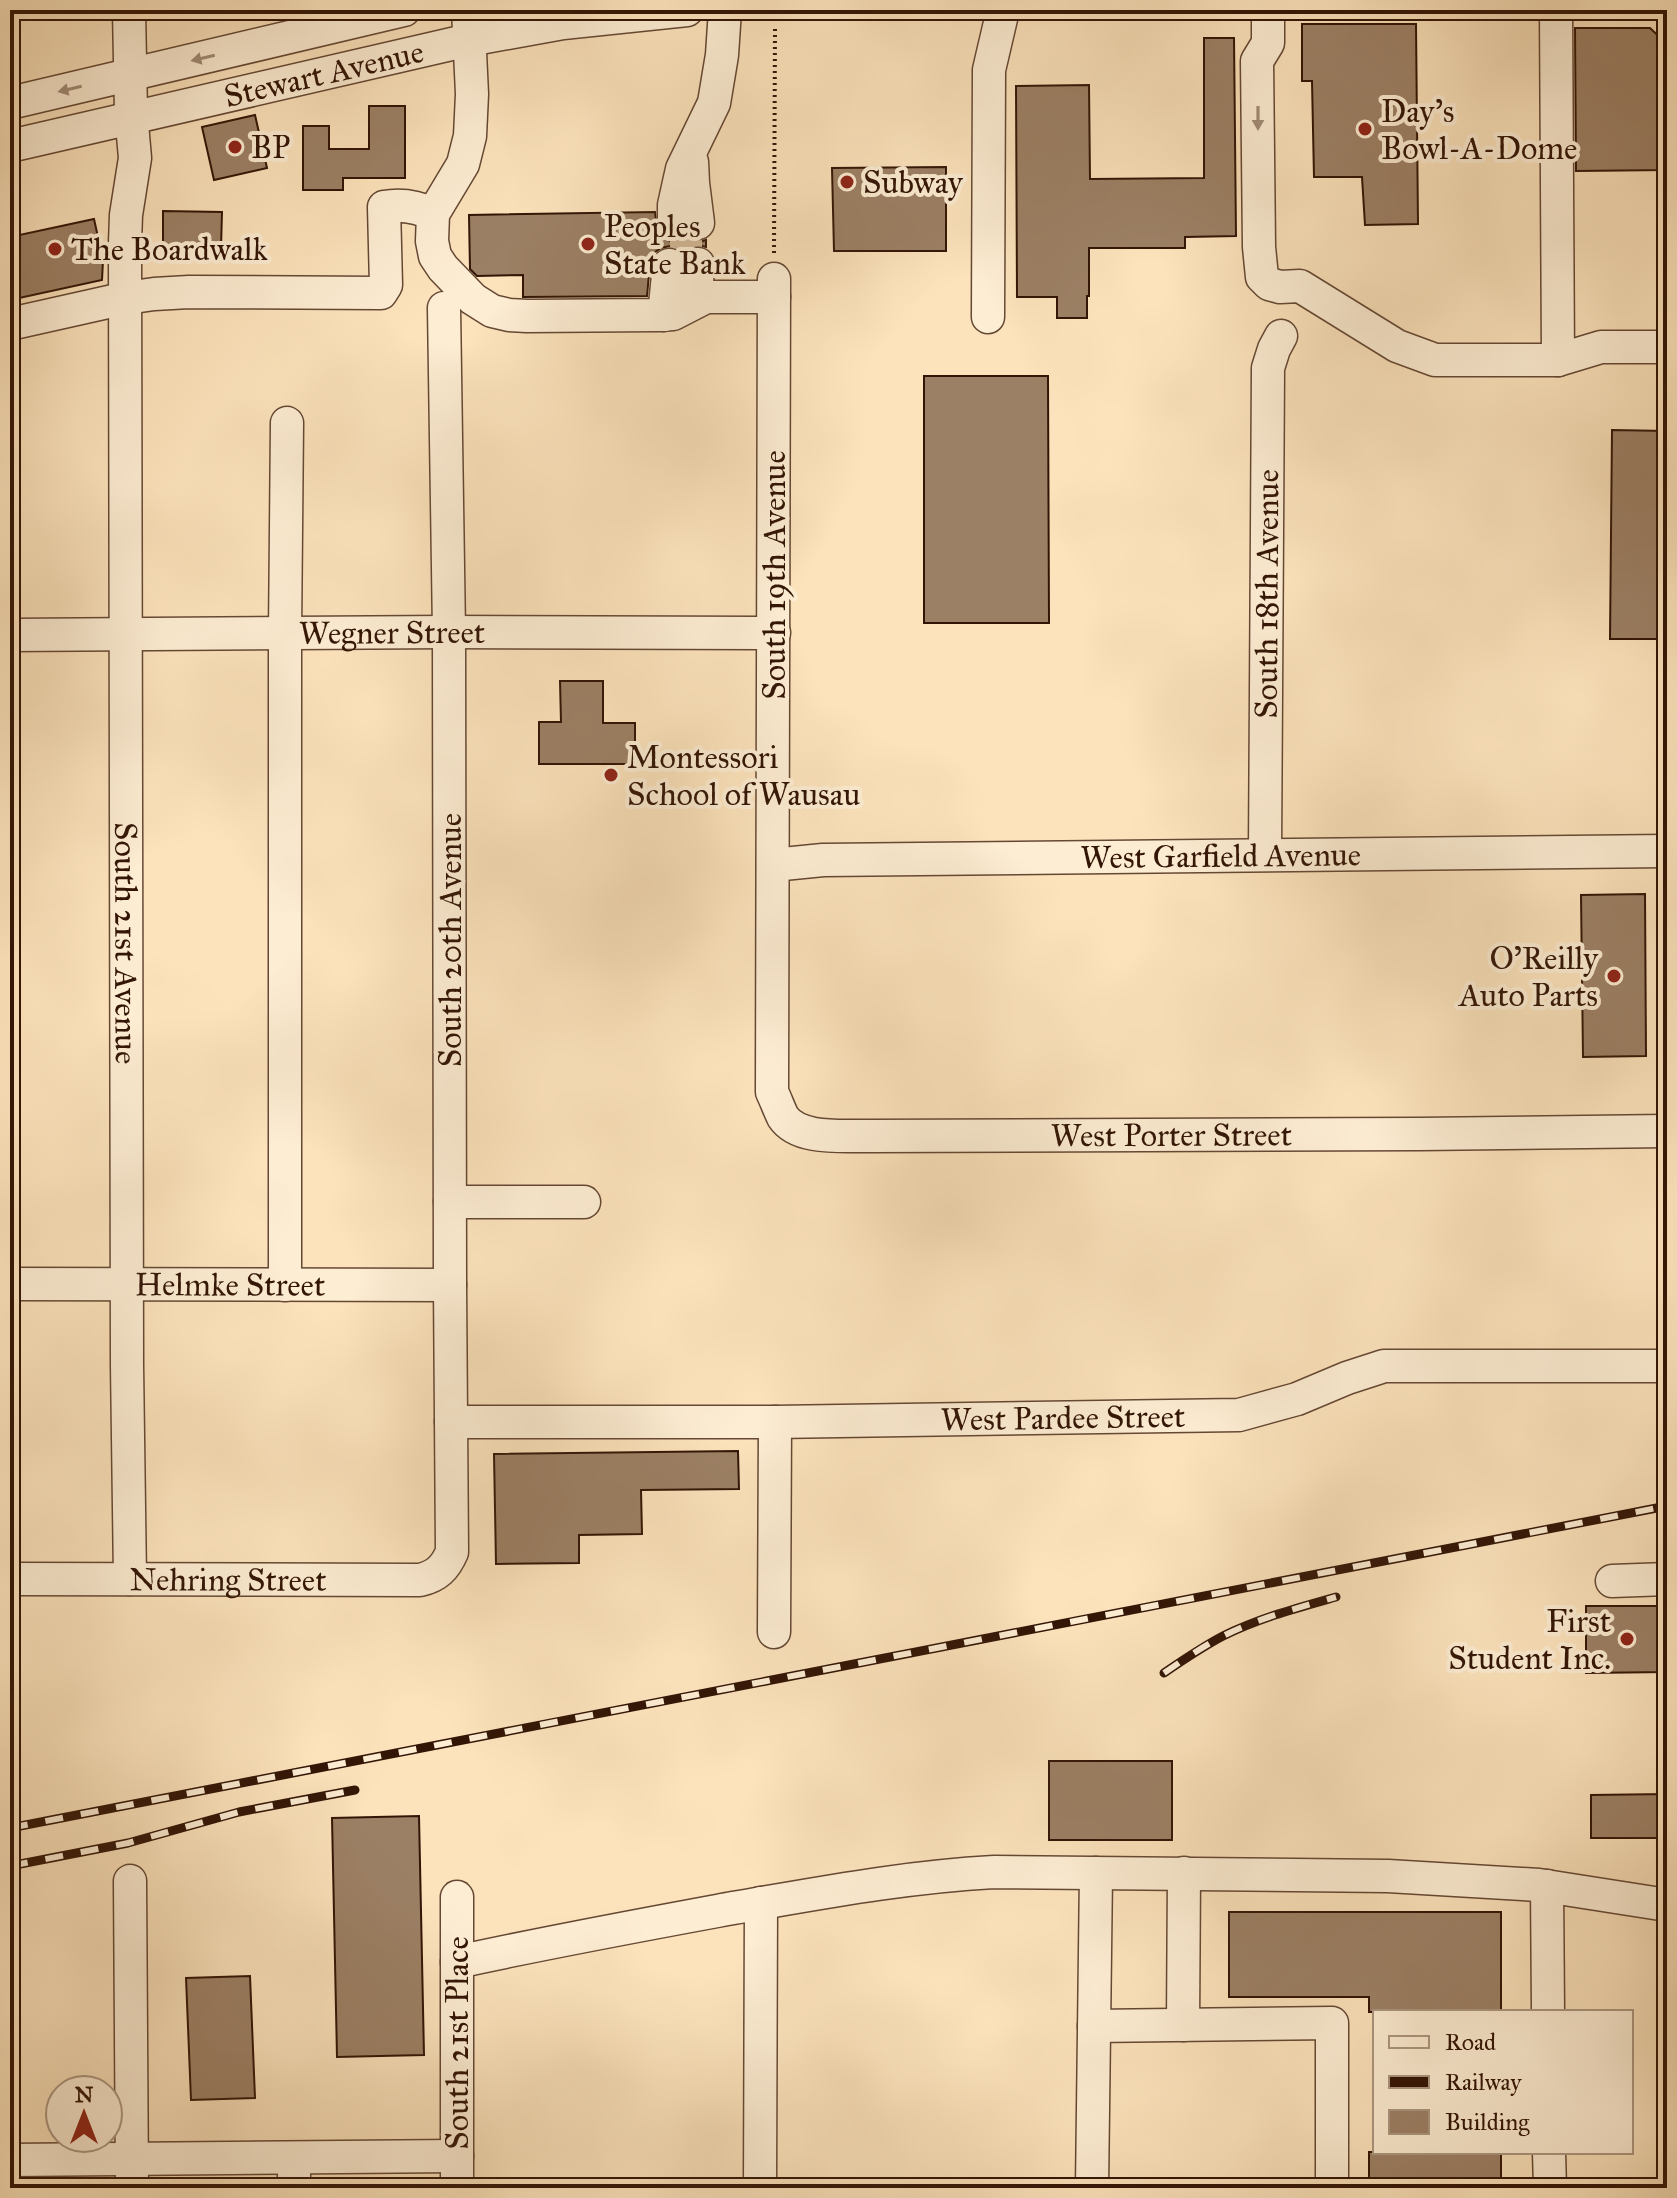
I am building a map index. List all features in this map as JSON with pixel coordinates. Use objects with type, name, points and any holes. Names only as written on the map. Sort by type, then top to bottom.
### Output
[{"type":"street","name":"South 21st Avenue","points":[[130,10],[131,118],[135,158],[126,225],[130,1579]]},
{"type":"street","name":"Stewart Avenue","points":[[10,103],[131,75],[312,21],[404,10]]},
{"type":"street","name":"Stewart Avenue","points":[[10,146],[131,118],[468,25],[563,23],[687,10]]},
{"type":"street","points":[[682,223],[670,178],[680,160],[693,147],[714,103],[725,10]]},
{"type":"street","points":[[988,317],[989,70],[1003,10]]},
{"type":"street","points":[[1268,10],[1268,43],[1257,61],[1260,263],[1262,277],[1269,284],[1300,286],[1397,346],[1435,360],[1558,360],[1601,347],[1667,347]]},
{"type":"street","points":[[1556,10],[1558,360]]},
{"type":"street","points":[[468,25],[472,111],[468,146],[460,171],[433,214],[431,231],[435,256],[473,299],[492,311],[527,316],[679,309],[706,297],[774,288]]},
{"type":"street","points":[[10,324],[189,292],[381,293],[386,285],[384,207],[394,205],[433,214]]},
{"type":"street","points":[[679,309],[682,264]]},
{"type":"street","name":"South 19th Avenue","points":[[773,1016],[774,288]]},
{"type":"street","name":"South 20th Avenue","points":[[442,1570],[452,1552],[453,1538],[445,321],[492,311]]},
{"type":"street","name":"South 18th Avenue","points":[[1265,854],[1268,368],[1281,336]]},
{"type":"street","points":[[285,1285],[287,423]]},
{"type":"street","name":"Wegner Street","points":[[10,635],[774,633]]},
{"type":"street","name":"West Garfield Avenue","points":[[773,865],[823,860],[1667,851]]},
{"type":"street","name":"West Porter Street","points":[[773,1016],[772,1092],[789,1123],[809,1134],[1667,1131]]},
{"type":"street","points":[[450,1202],[584,1202]]},
{"type":"street","name":"Helmke Street","points":[[10,1284],[450,1285]]},
{"type":"street","name":"West Pardee Street","points":[[451,1422],[775,1422],[1239,1415],[1297,1399],[1384,1366],[1667,1366]]},
{"type":"street","points":[[774,1632],[775,1422]]},
{"type":"street","name":"Nehring Street","points":[[10,1579],[420,1580],[442,1570]]},
{"type":"street","points":[[1612,1581],[1667,1579]]},
{"type":"street","points":[[457,1962],[540,1943],[872,1883],[994,1872],[1388,1876],[1547,1886],[1667,1905]]},
{"type":"street","points":[[1092,2188],[1096,1873]]},
{"type":"street","points":[[1183,2025],[1184,1873]]},
{"type":"street","points":[[130,1881],[132,2174]]},
{"type":"street","points":[[1547,1886],[1548,2010]]},
{"type":"street","name":"South 21st Place","points":[[457,1897],[457,2172]]},
{"type":"street","points":[[760,2188],[761,1903]]},
{"type":"street","points":[[1094,2026],[1332,2023],[1332,2188]]},
{"type":"street","points":[[1549,2154],[1550,2188]]},
{"type":"street","points":[[10,2160],[132,2174],[457,2172]]},
{"type":"path","points":[[774,288],[775,28]]},
{"type":"building","name":"Day's Bowl-A-Dome","points":[[1302,24],[1416,24],[1418,224],[1365,225],[1362,177],[1314,177],[1312,81],[1302,81]]},
{"type":"building","points":[[1575,28],[1650,28],[1665,42],[1667,170],[1576,171]]},
{"type":"building","points":[[1204,38],[1234,38],[1236,236],[1185,237],[1185,248],[1089,248],[1087,318],[1057,318],[1057,297],[1017,297],[1016,86],[1089,85],[1090,179],[1204,178]]},
{"type":"building","points":[[369,106],[405,106],[405,178],[343,178],[343,190],[303,190],[303,126],[329,126],[329,149],[369,149]]},
{"type":"building","name":"BP","points":[[255,115],[267,168],[214,180],[202,127]]},
{"type":"building","points":[[946,167],[946,251],[834,251],[832,168]]},
{"type":"building","points":[[163,211],[222,212],[221,248],[163,248]]},
{"type":"building","name":"Peoples State Bank","points":[[655,212],[657,232],[664,239],[673,242],[686,237],[691,241],[706,240],[706,247],[690,247],[683,253],[670,246],[654,253],[647,296],[523,297],[523,275],[477,276],[470,269],[469,215]]},
{"type":"building","name":"The Boardwalk","points":[[94,219],[103,260],[102,280],[10,300],[10,237]]},
{"type":"building","points":[[924,376],[1048,376],[1049,623],[924,623]]},
{"type":"building","points":[[1612,430],[1667,431],[1667,639],[1610,639]]},
{"type":"building","points":[[560,681],[603,681],[603,723],[635,723],[635,764],[539,764],[539,722],[561,722]]},
{"type":"building","name":"O'Reilly Auto Parts","points":[[1645,894],[1646,1056],[1583,1057],[1581,895]]},
{"type":"building","points":[[738,1451],[739,1489],[641,1490],[642,1534],[579,1535],[579,1563],[496,1564],[494,1454]]},
{"type":"building","name":"First Student Inc.","points":[[1586,1606],[1667,1606],[1667,1672],[1586,1673]]},
{"type":"building","points":[[1049,1761],[1172,1761],[1172,1840],[1049,1840]]},
{"type":"building","points":[[1667,1794],[1667,1838],[1591,1838],[1591,1795]]},
{"type":"building","points":[[419,1816],[424,2055],[337,2057],[332,1818]]},
{"type":"building","points":[[1229,1912],[1501,1912],[1501,2010],[1369,2012],[1369,1997],[1229,1997]]},
{"type":"building","points":[[250,1976],[255,2098],[191,2100],[186,1978]]},
{"type":"building","points":[[1369,2152],[1501,2154],[1501,2188],[1369,2188]]},
{"type":"tunnel","points":[[686,223],[686,264]]},
{"type":"railway","points":[[10,1828],[1667,1506]]},
{"type":"railway","points":[[1164,1673],[1237,1630],[1336,1597]]},
{"type":"railway","points":[[10,1866],[128,1843],[239,1812],[355,1790]]},
{"type":"place","name":"Day's Bowl-A-Dome","points":[[1365,129]]},
{"type":"place","name":"BP","points":[[235,147]]},
{"type":"place","name":"Subway","points":[[847,182]]},
{"type":"place","name":"Peoples State Bank","points":[[588,244]]},
{"type":"place","name":"The Boardwalk","points":[[55,249]]},
{"type":"place","name":"Montessori School of Wausau","points":[[611,775]]},
{"type":"place","name":"O'Reilly Auto Parts","points":[[1614,976]]},
{"type":"place","name":"First Student Inc.","points":[[1627,1639]]}]
